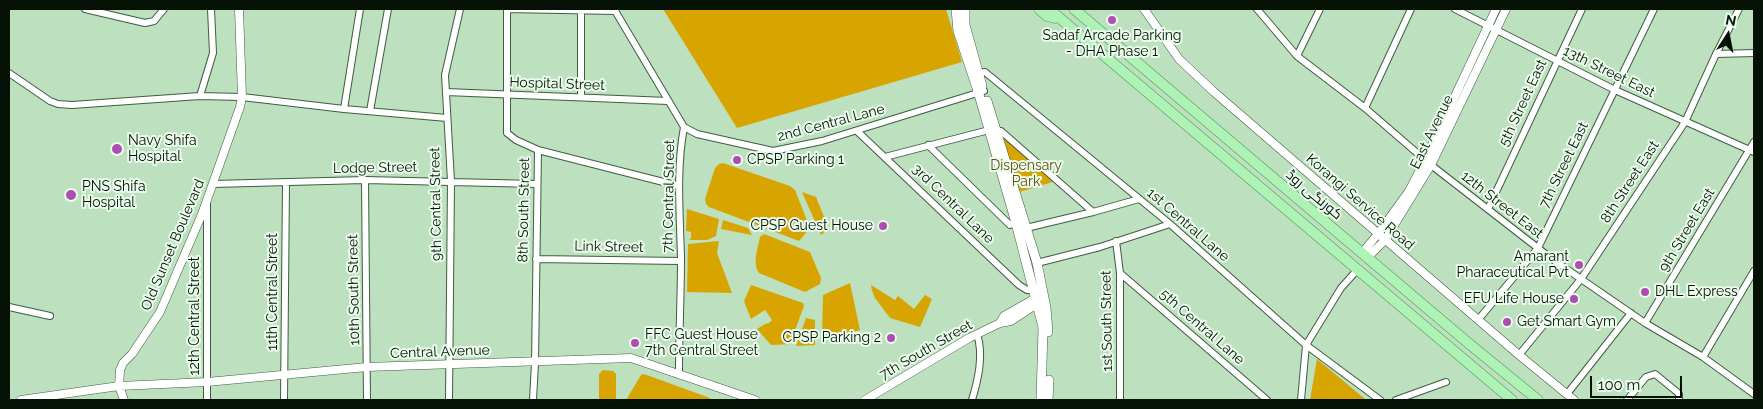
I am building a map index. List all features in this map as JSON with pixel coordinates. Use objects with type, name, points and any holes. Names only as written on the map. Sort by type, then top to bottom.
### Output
[{"type":"main road","points":[[956,9],[958,31],[981,91],[1043,327],[1041,400]]},
{"type":"main road","points":[[965,9],[965,25],[978,72],[981,91]]},
{"type":"main road","points":[[1039,9],[1047,16],[1063,20]]},
{"type":"main road","name":"کورنگی روڈ","points":[[1049,9],[1512,400]]},
{"type":"main road","name":"کورنگی روڈ","points":[[1074,9],[1538,400]]},
{"type":"main road","points":[[992,131],[1037,263],[1048,320],[1048,400]]},
{"type":"street","points":[[86,9],[145,23],[154,21],[164,9]]},
{"type":"street","points":[[200,96],[213,53],[211,9]]},
{"type":"street","name":"Old Sunset Boulevard","points":[[119,386],[120,370],[160,312],[206,202],[240,107],[242,97],[240,9]]},
{"type":"street","points":[[344,109],[360,9]]},
{"type":"street","points":[[370,112],[388,9]]},
{"type":"street","name":"9th Central Street","points":[[449,400],[451,181],[445,75],[460,9]]},
{"type":"street","points":[[507,9],[614,10]]},
{"type":"street","name":"8th South Street","points":[[507,9],[507,133],[516,140],[538,150],[533,400]]},
{"type":"street","name":"Korangi Service Road","points":[[1144,9],[1179,59],[1214,92],[1478,320],[1574,400]]},
{"type":"street","name":"12th Street East","points":[[1257,9],[1297,56],[1366,108],[1428,163],[1581,279],[1645,323],[1702,357],[1754,394]]},
{"type":"street","points":[[1297,56],[1320,9]]},
{"type":"street","points":[[1366,108],[1411,9]]},
{"type":"street","name":"13th Street East","points":[[1456,9],[1615,90],[1752,151]]},
{"type":"street","name":"East Avenue","points":[[1364,255],[1428,163],[1496,9]]},
{"type":"street","name":"East Avenue","points":[[1364,255],[1385,240],[1428,163],[1506,9]]},
{"type":"street","name":"5th Street East","points":[[1488,209],[1556,60],[1582,9]]},
{"type":"street","name":"7th Street East","points":[[1478,320],[1538,248],[1654,9]]},
{"type":"street","name":"8th Street East","points":[[1519,355],[1581,279],[1685,122],[1739,9]]},
{"type":"street","points":[[581,10],[581,96]]},
{"type":"street","name":"7th Central Street","points":[[614,10],[684,127],[681,144],[679,186],[681,261],[679,373]]},
{"type":"street","points":[[1716,54],[1754,53]]},
{"type":"street","name":"1st Central Lane","points":[[978,72],[985,72],[1170,224],[1306,345],[1380,400]]},
{"type":"street","points":[[9,73],[50,102],[58,104],[72,105],[200,96],[242,97],[370,112],[446,118]]},
{"type":"street","name":"2nd Central Lane","points":[[684,127],[697,134],[773,151],[822,141],[857,131],[981,91]]},
{"type":"street","name":"Hospital Street","points":[[446,92],[668,100]]},
{"type":"street","name":"3rd Central Lane","points":[[857,131],[1036,298]]},
{"type":"street","points":[[885,156],[992,131],[1001,131],[1093,212]]},
{"type":"street","name":"9th Street East","points":[[1645,323],[1752,151],[1754,142]]},
{"type":"street","points":[[928,145],[1010,225],[1016,223]]},
{"type":"street","points":[[538,150],[679,186]]},
{"type":"street","name":"Lodge Street","points":[[213,184],[365,180],[537,184]]},
{"type":"street","name":"10th South Street","points":[[365,180],[367,400]]},
{"type":"street","name":"11th Central Street","points":[[284,400],[286,183]]},
{"type":"street","points":[[1026,228],[1093,212],[1139,198]]},
{"type":"street","name":"12th Central Street","points":[[206,202],[207,400]]},
{"type":"street","points":[[1037,263],[1170,224]]},
{"type":"street","name":"1st South Street","points":[[1116,241],[1120,273],[1120,400]]},
{"type":"street","name":"Link Street","points":[[536,259],[681,261]]},
{"type":"street","points":[[1301,400],[1306,345],[1340,288],[1358,269]]},
{"type":"street","points":[[1702,357],[1754,271]]},
{"type":"street","name":"5th Central Lane","points":[[1120,273],[1267,400]]},
{"type":"street","name":"7th South Street","points":[[865,400],[977,334],[1000,323],[1011,321],[1036,298]]},
{"type":"street","points":[[9,307],[50,316]]},
{"type":"street","points":[[1567,394],[1631,313]]},
{"type":"street","points":[[972,400],[978,380],[981,345],[977,334]]},
{"type":"street","name":"Central Avenue","points":[[119,386],[207,382],[367,367],[535,363],[631,358],[755,400]]},
{"type":"street","points":[[1627,400],[1646,377],[1655,374],[1679,394],[1679,400]]},
{"type":"street","points":[[1396,400],[1446,382]]},
{"type":"street","points":[[21,400],[46,398],[119,386],[124,400]]},
{"type":"green space","points":[[663,9],[946,9],[962,62],[737,128]]},
{"type":"green space","name":"Dispensary Park","points":[[1001,132],[1056,181],[1016,193]]},
{"type":"green space","points":[[723,163],[790,186],[795,190],[810,228],[799,241],[709,207],[706,204],[705,199],[715,168]]},
{"type":"green space","points":[[802,192],[816,197],[829,229],[821,235]]},
{"type":"green space","points":[[687,209],[719,219],[716,236],[707,240],[689,240],[691,232],[686,231]]},
{"type":"green space","points":[[723,220],[748,228],[752,235],[721,229]]},
{"type":"green space","points":[[764,234],[810,252],[821,278],[820,284],[805,292],[759,273],[756,265],[756,255],[760,237]]},
{"type":"green space","points":[[719,241],[717,253],[732,293],[687,292],[688,244]]},
{"type":"green space","points":[[850,283],[860,330],[824,340],[822,337],[823,295]]},
{"type":"green space","points":[[751,285],[803,303],[804,306],[790,344],[771,345],[757,329],[772,320],[765,310],[751,319],[744,301]]},
{"type":"green space","points":[[871,285],[895,300],[898,296],[914,309],[925,295],[932,299],[920,327],[890,318],[875,298]]},
{"type":"green space","points":[[806,318],[815,320],[815,345],[796,346]]},
{"type":"green space","points":[[1317,359],[1365,399],[1310,400]]},
{"type":"green space","points":[[603,370],[613,371],[616,374],[616,400],[599,400],[599,374]]},
{"type":"green space","points":[[644,374],[710,398],[709,400],[626,400],[641,375]]},
{"type":"place","name":"Sadaf Arcade Parking - DHA Phase 1","points":[[1112,20]]},
{"type":"place","name":"Navy Shifa Hospital","points":[[117,149]]},
{"type":"place","name":"CPSP Parking 1","points":[[737,160]]},
{"type":"place","name":"PNS Shifa Hospital","points":[[71,195]]},
{"type":"place","name":"CPSP Guest House","points":[[883,226]]},
{"type":"place","name":"Amarant Pharaceutical Pvt","points":[[1579,265]]},
{"type":"place","name":"DHL Express","points":[[1645,292]]},
{"type":"place","name":"EFU Life House","points":[[1574,299]]},
{"type":"place","name":"Get Smart Gym","points":[[1507,322]]},
{"type":"place","name":"CPSP Parking 2","points":[[891,338]]},
{"type":"place","name":"FFC Guest House 7th Central Street","points":[[635,343]]}]
